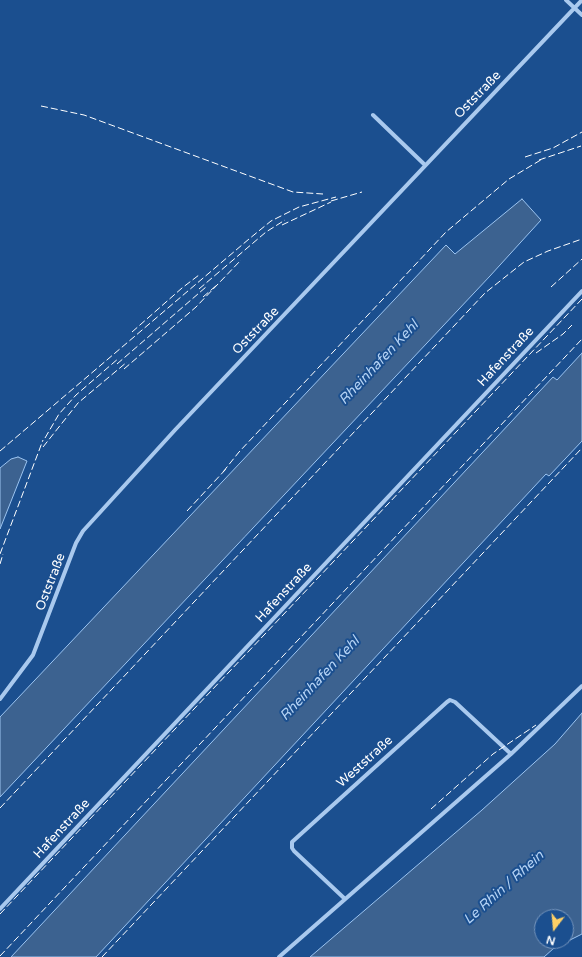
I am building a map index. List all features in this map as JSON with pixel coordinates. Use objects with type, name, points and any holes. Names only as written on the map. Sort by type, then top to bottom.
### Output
[{"type":"street","points":[[566,0],[582,15]]},
{"type":"street","name":"Oststraße","points":[[0,699],[33,655],[76,543],[83,531],[175,430],[302,298],[425,165],[582,0]]},
{"type":"street","points":[[373,116],[425,165]]},
{"type":"street","name":"Hafenstraße","points":[[0,909],[582,291]]},
{"type":"street","points":[[279,957],[511,754],[582,686]]},
{"type":"street","name":"Weststraße","points":[[345,899],[294,851],[292,848],[292,842],[447,702],[450,700],[455,702],[511,754]]},
{"type":"water","name":"Rheinhafen Kehl","points":[[522,199],[541,220],[0,797],[0,717],[446,245],[455,254]]},
{"type":"water","name":"Rheinhafen Kehl","points":[[582,353],[582,441],[549,476],[546,474],[96,957],[11,957],[553,377],[557,380]]},
{"type":"water","points":[[18,457],[27,461],[0,529],[0,468],[11,459]]},
{"type":"water","name":"Le Rhin / Rhein","points":[[582,713],[582,934],[574,938],[574,909],[534,909],[534,949],[553,949],[544,957],[310,957],[482,810],[555,744]]},
{"type":"railway","points":[[41,106],[84,115],[293,192],[323,194]]},
{"type":"railway","points":[[525,157],[553,148],[582,132]]},
{"type":"railway","points":[[539,160],[581,146]]},
{"type":"railway","points":[[223,472],[239,452],[446,232],[509,179],[544,158]]},
{"type":"railway","points":[[331,201],[362,192]]},
{"type":"railway","points":[[0,451],[271,221],[299,207],[336,197]]},
{"type":"railway","points":[[282,225],[331,202]]},
{"type":"railway","points":[[199,289],[266,232],[285,220]]},
{"type":"railway","points":[[0,808],[485,293],[524,262],[548,251],[582,239]]},
{"type":"railway","points":[[551,287],[582,259]]},
{"type":"railway","points":[[124,369],[196,307],[241,260]]},
{"type":"railway","points":[[132,332],[199,275]]},
{"type":"railway","points":[[203,297],[218,284]]},
{"type":"railway","points":[[117,364],[206,287]]},
{"type":"railway","points":[[0,914],[582,299]]},
{"type":"railway","points":[[536,353],[563,334],[572,325]]},
{"type":"railway","points":[[0,956],[582,339]]},
{"type":"railway","points":[[45,438],[59,414],[76,395],[119,358]]},
{"type":"railway","points":[[43,447],[78,403],[127,362]]},
{"type":"railway","points":[[0,554],[43,440]]},
{"type":"railway","points":[[102,957],[582,448]]},
{"type":"railway","points":[[187,511],[226,469]]},
{"type":"railway","points":[[0,564],[3,554]]},
{"type":"railway","points":[[431,809],[493,754],[536,725]]}]
